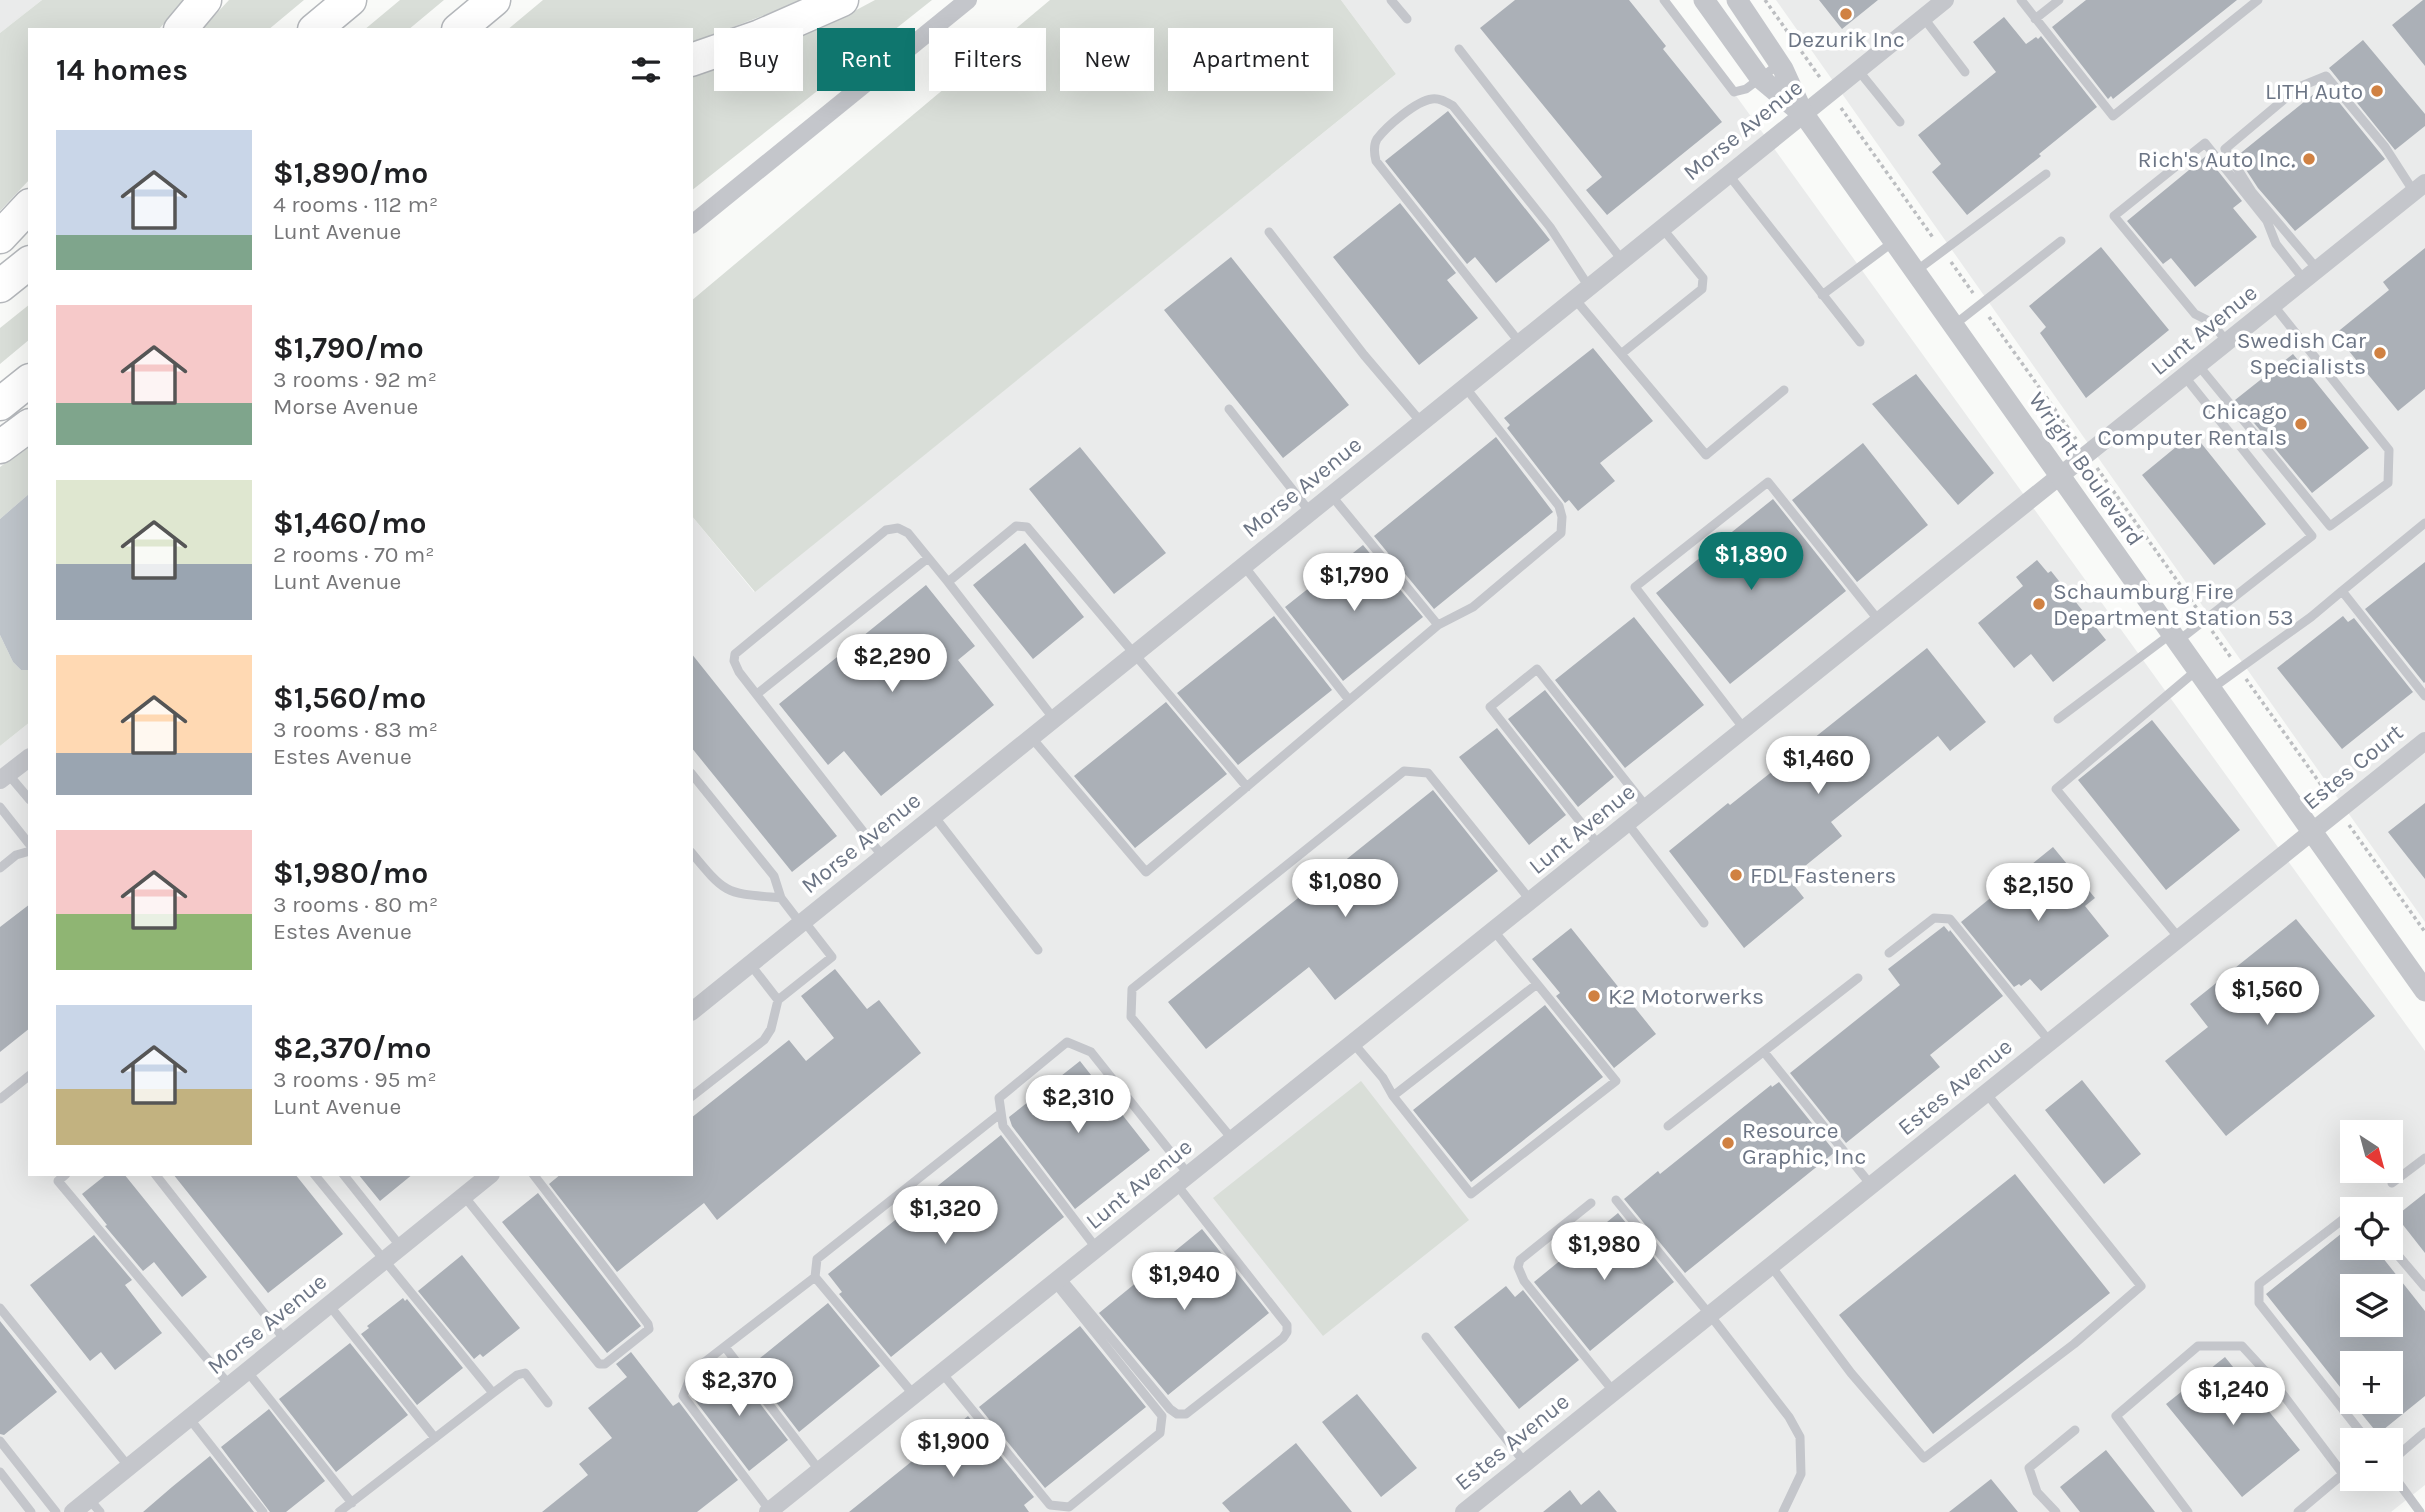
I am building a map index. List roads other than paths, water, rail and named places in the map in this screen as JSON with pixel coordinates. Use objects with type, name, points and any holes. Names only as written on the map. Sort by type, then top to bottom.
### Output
[{"type":"highway","points":[[182,28],[205,0]]},
{"type":"highway","points":[[316,28],[350,0]]},
{"type":"highway","points":[[460,28],[494,0]]},
{"type":"highway","points":[[693,60],[760,36],[842,0]]},
{"type":"highway","points":[[0,237],[28,207]]},
{"type":"highway","points":[[0,286],[28,264]]},
{"type":"highway","points":[[0,404],[28,382]]},
{"type":"highway","points":[[0,447],[28,426]]},
{"type":"street","points":[[693,223],[968,0]]},
{"type":"street","name":"Wright Boulevard","points":[[1704,0],[1760,78],[1803,113]]},
{"type":"street","name":"Wright Boulevard","points":[[1737,0],[1779,64],[1803,113],[2425,991]]},
{"type":"street","name":"Morse Avenue","points":[[693,1010],[1945,0]]},
{"type":"street","name":"Lunt Avenue","points":[[770,1512],[2422,186]]},
{"type":"street","name":"Estes Court","points":[[2312,831],[2425,741]]},
{"type":"street","points":[[4,777],[28,759]]},
{"type":"street","name":"Estes Avenue","points":[[1464,1512],[2312,831]]},
{"type":"street","name":"Morse Avenue","points":[[73,1512],[94,1506],[129,1467],[489,1176]]},
{"type":"lane","points":[[1391,0],[1407,19]]},
{"type":"lane","points":[[1664,0],[1734,92],[1746,89],[1779,64]]},
{"type":"lane","points":[[2021,0],[2113,116],[2258,0]]},
{"type":"lane","points":[[2035,19],[2059,0]]},
{"type":"lane","points":[[1923,17],[1965,72]]},
{"type":"lane","points":[[1459,49],[1622,260]]},
{"type":"lane","points":[[1858,69],[1900,122]]},
{"type":"lane","points":[[2311,275],[2225,149],[2299,88],[2326,76],[2385,147],[2422,186]]},
{"type":"lane","points":[[1520,342],[1376,161],[1376,140],[1416,105],[1432,99],[1443,100],[1453,106],[1550,227],[1582,292],[1621,354],[1706,455],[1784,390]]},
{"type":"lane","points":[[2228,343],[2211,322],[2195,314],[2114,216],[2205,143],[2267,221],[2276,244],[2311,275]]},
{"type":"lane","points":[[1728,174],[1860,342]]},
{"type":"lane","points":[[1915,272],[2046,174]]},
{"type":"lane","points":[[1621,354],[1702,289],[1703,278],[1662,228]]},
{"type":"lane","points":[[1269,232],[1364,355],[1421,422]]},
{"type":"lane","points":[[1952,326],[2061,241]]},
{"type":"lane","points":[[1822,295],[1893,242]]},
{"type":"lane","points":[[2192,372],[2329,526],[2388,483],[2389,450],[2274,306]]},
{"type":"lane","points":[[2058,719],[2312,536],[2192,372]]},
{"type":"lane","points":[[1031,737],[1146,872],[1438,625],[1473,607],[1561,534],[1562,517],[1559,506],[1465,387]]},
{"type":"lane","points":[[1229,409],[1310,512]]},
{"type":"lane","points":[[1745,730],[1635,587],[1768,482],[1880,622]]},
{"type":"lane","points":[[1331,495],[1438,625]]},
{"type":"lane","points":[[2211,689],[2311,617],[2425,523]]},
{"type":"lane","points":[[948,582],[1016,526],[1024,525],[1247,787]]},
{"type":"lane","points":[[883,858],[739,672],[734,654],[887,530],[898,528],[908,533],[1054,719]]},
{"type":"lane","points":[[757,694],[928,558]]},
{"type":"lane","points":[[1244,566],[1349,700]]},
{"type":"lane","points":[[2342,591],[2425,695]]},
{"type":"lane","points":[[1600,847],[1490,707],[1537,669],[1647,808]]},
{"type":"lane","points":[[2179,938],[2056,789],[2197,670]]},
{"type":"lane","points":[[1233,1140],[1131,1017],[1132,989],[1404,771],[1428,773],[1531,901]]},
{"type":"lane","points":[[693,775],[774,876],[781,898],[832,957],[778,1000],[771,1029],[764,1040],[693,1095]]},
{"type":"lane","points":[[4,777],[28,798]]},
{"type":"lane","points":[[0,807],[28,842]]},
{"type":"lane","points":[[934,816],[1038,950]]},
{"type":"lane","points":[[1628,824],[1704,923]]},
{"type":"lane","points":[[0,868],[16,855],[28,852]]},
{"type":"lane","points":[[693,854],[715,881],[733,894],[781,898]]},
{"type":"lane","points":[[1889,953],[1934,918],[1950,919],[2050,1042]]},
{"type":"lane","points":[[1354,1044],[1471,1194],[1616,1081],[1494,931]]},
{"type":"lane","points":[[750,964],[778,1000]]},
{"type":"lane","points":[[1668,1126],[1858,978]]},
{"type":"lane","points":[[1394,1096],[1537,984]]},
{"type":"lane","points":[[1058,1280],[1177,1414],[1186,1414],[1283,1338],[1287,1332],[1287,1325],[1091,1052],[1067,1042],[999,1098],[1001,1113],[1003,1126],[1097,1248]]},
{"type":"lane","points":[[1764,1052],[1871,1185]]},
{"type":"lane","points":[[0,1099],[28,1077]]},
{"type":"lane","points":[[1771,1266],[1851,1373],[1924,1458],[2074,1344],[2141,1286],[1986,1093]]},
{"type":"lane","points":[[770,1512],[683,1396],[693,1371],[815,1277],[817,1259],[1001,1113]]},
{"type":"lane","points":[[2403,1175],[2425,1158]]},
{"type":"lane","points":[[64,1176],[58,1181],[230,1386]]},
{"type":"lane","points":[[157,1176],[285,1340]]},
{"type":"lane","points":[[316,1176],[493,1393]]},
{"type":"lane","points":[[345,1176],[401,1247]]},
{"type":"lane","points":[[464,1196],[599,1364],[605,1364],[649,1329],[648,1324],[535,1176]]},
{"type":"lane","points":[[1616,1200],[1710,1315],[1789,1417],[1800,1437],[1801,1474],[1783,1512]]},
{"type":"lane","points":[[1591,1203],[1520,1260],[1518,1267],[1524,1281],[1614,1392]]},
{"type":"lane","points":[[2340,1224],[2259,1284],[2259,1303],[2358,1428]]},
{"type":"lane","points":[[2402,1260],[2425,1287]]},
{"type":"lane","points":[[815,1277],[914,1395]]},
{"type":"lane","points":[[942,1373],[1050,1505],[1069,1507],[1160,1433],[1162,1416],[1058,1280]]},
{"type":"lane","points":[[329,1306],[435,1438]]},
{"type":"lane","points":[[0,1308],[129,1467]]},
{"type":"lane","points":[[1426,1337],[1525,1463]]},
{"type":"lane","points":[[2188,1512],[2116,1416],[2198,1346],[2218,1345],[2242,1346],[2266,1372],[2343,1474],[2298,1512]]},
{"type":"lane","points":[[725,1347],[820,1471]]},
{"type":"lane","points":[[247,1371],[352,1503]]},
{"type":"lane","points":[[339,1512],[517,1375],[524,1373],[548,1403]]},
{"type":"lane","points":[[189,1418],[263,1512]]},
{"type":"lane","points":[[2056,1512],[2037,1492],[2029,1468],[2075,1430]]},
{"type":"lane","points":[[2403,1451],[2425,1432]]},
{"type":"lane","points":[[0,1441],[56,1512]]},
{"type":"lane","points":[[0,1472],[31,1512]]},
{"type":"lane","points":[[2403,1489],[2420,1512]]},
{"type":"place","name":"Dezurik Inc","points":[[1846,14]]},
{"type":"place","name":"LITH Auto","points":[[2377,91]]},
{"type":"place","name":"Rich's Auto Inc.","points":[[2309,159]]},
{"type":"place","name":"Swedish Car Specialists","points":[[2380,353]]},
{"type":"place","name":"Chicago Computer Rentals","points":[[2301,424]]},
{"type":"place","name":"Schaumburg Fire Department Station 53","points":[[2039,604]]},
{"type":"place","name":"FDL Fasteners","points":[[1736,875]]},
{"type":"place","name":"K2 Motorwerks","points":[[1594,996]]},
{"type":"place","name":"Resource Graphic, Inc","points":[[1728,1143]]}]
